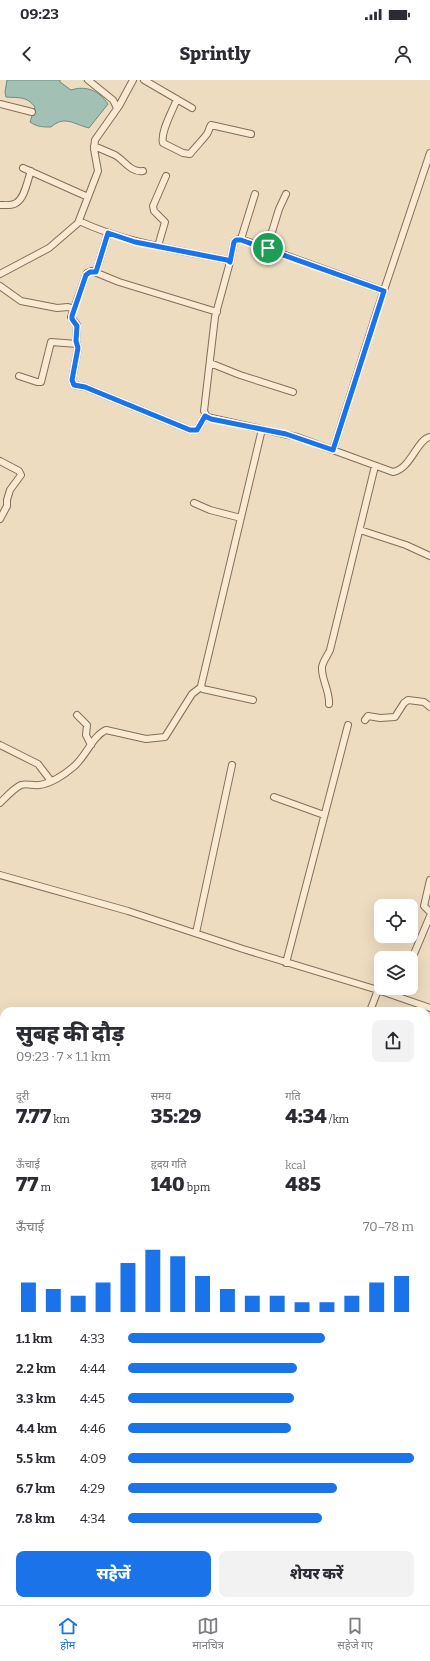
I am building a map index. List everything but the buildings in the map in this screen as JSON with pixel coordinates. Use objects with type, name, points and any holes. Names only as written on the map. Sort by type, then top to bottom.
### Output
[{"type":"street","points":[[88,80],[113,100],[117,108]]},
{"type":"street","points":[[0,274],[49,248],[74,228],[79,221],[98,171],[94,146],[95,140],[117,108],[133,80]]},
{"type":"street","points":[[144,80],[192,108]]},
{"type":"street","points":[[178,99],[164,130],[162,140],[163,143],[183,153],[190,154],[195,146],[206,136],[211,125],[251,134]]},
{"type":"street","points":[[0,104],[32,112]]},
{"type":"street","points":[[94,146],[114,155],[132,169],[139,172],[142,171]]},
{"type":"street","points":[[333,450],[430,153]]},
{"type":"street","points":[[23,168],[88,197]]},
{"type":"street","points":[[0,205],[12,205],[16,203],[22,196],[31,172]]},
{"type":"street","points":[[158,246],[165,222],[154,211],[153,206],[166,176]]},
{"type":"street","points":[[241,240],[255,194]]},
{"type":"street","points":[[268,248],[279,209],[286,194]]},
{"type":"street","points":[[79,221],[135,242],[227,260],[230,262]]},
{"type":"street","points":[[96,272],[108,233]]},
{"type":"street","points":[[216,312],[119,282],[96,272],[92,271],[87,273],[71,317],[77,326],[78,348],[72,380],[74,385],[85,387],[193,431],[197,430],[205,416],[204,411],[216,312],[234,242],[236,240],[241,240],[268,248],[384,291]]},
{"type":"street","points":[[0,286],[21,301],[57,308],[68,307],[74,309]]},
{"type":"street","points":[[19,376],[41,382],[51,342],[77,344]]},
{"type":"street","points":[[210,363],[240,375],[293,392]]},
{"type":"street","points":[[205,416],[211,419],[297,437],[390,472],[398,471],[414,455],[423,440],[430,437]]},
{"type":"street","points":[[0,803],[20,786],[25,784],[38,786],[51,781],[76,765],[101,733],[106,730],[146,739],[164,738],[192,694],[201,687],[262,429]]},
{"type":"street","points":[[0,461],[19,471],[21,475],[10,490],[7,506],[0,519]]},
{"type":"street","points":[[329,704],[329,694],[322,667],[330,650],[375,466]]},
{"type":"street","points":[[194,503],[210,510],[241,518]]},
{"type":"street","points":[[360,530],[406,545],[430,556]]},
{"type":"street","points":[[201,687],[203,689],[253,700]]},
{"type":"street","points":[[365,720],[368,716],[380,718],[396,717],[404,703],[408,700],[424,702],[430,707]]},
{"type":"street","points":[[77,715],[87,725],[86,735],[91,745]]},
{"type":"street","points":[[286,963],[348,725]]},
{"type":"street","points":[[0,745],[38,764],[51,781]]},
{"type":"street","points":[[196,933],[232,765]]},
{"type":"street","points":[[274,797],[324,815]]},
{"type":"street","points":[[0,876],[128,911],[286,963],[374,989]]},
{"type":"street","points":[[430,880],[424,906],[430,912]]},
{"type":"street","points":[[415,951],[430,916]]},
{"type":"street","points":[[372,1007],[376,995]]},
{"type":"street","points":[[393,995],[427,1007]]},
{"type":"shaded area","points":[[7,80],[60,80],[60,82],[71,90],[82,88],[92,90],[101,96],[108,104],[89,128],[65,121],[56,123],[51,127],[38,126],[30,122],[35,107],[32,103],[22,98],[6,97],[5,92]]},
{"type":"route","points":[[108,233],[135,242],[227,260],[230,262],[234,242],[238,239],[268,248],[384,291],[333,450],[286,434],[211,419],[205,416],[197,430],[190,430],[85,387],[74,385],[72,380],[78,347],[76,341],[77,326],[72,319],[72,316],[87,273],[92,271],[96,272],[108,233]]}]
